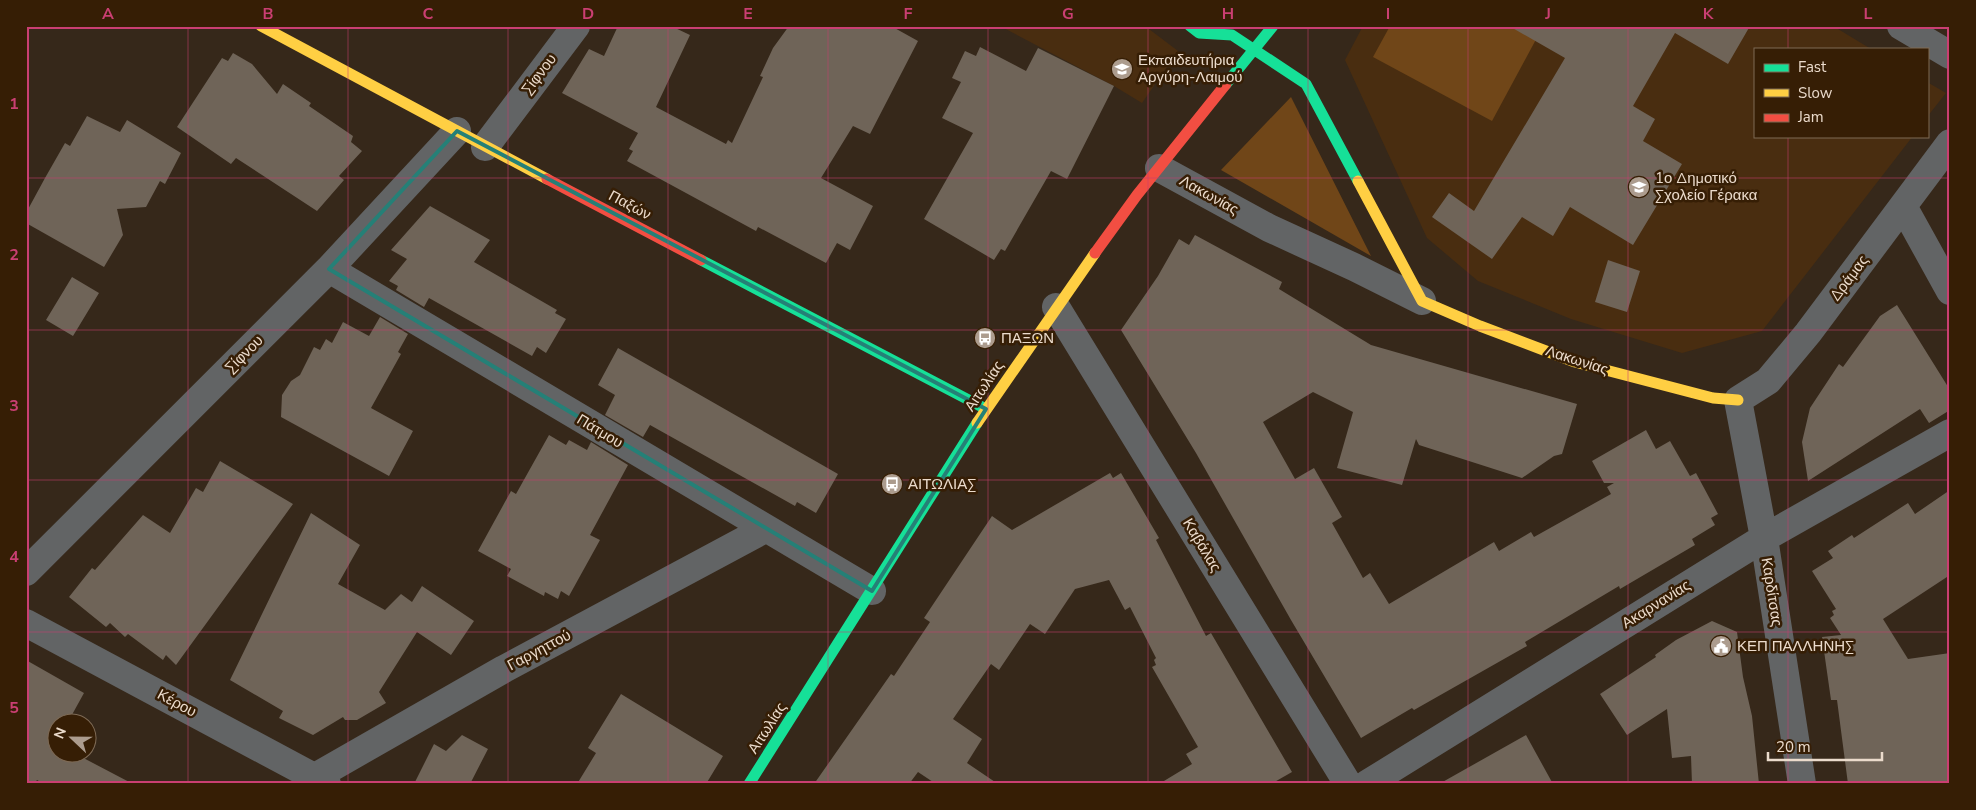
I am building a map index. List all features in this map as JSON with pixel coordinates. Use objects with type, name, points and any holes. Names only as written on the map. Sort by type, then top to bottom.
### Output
[{"type":"street","name":"Παξών","points":[[261,26],[457,132],[986,408]]},
{"type":"street","name":"Σίφνου","points":[[485,146],[576,26]]},
{"type":"street","points":[[1190,26],[1199,33],[1231,31],[1254,51],[1306,84],[1422,301]]},
{"type":"street","name":"Αιτωλίας","points":[[749,784],[872,592],[986,408],[1056,306],[1158,168],[1273,26]]},
{"type":"street","points":[[1901,26],[1950,55]]},
{"type":"street","name":"Σίφνου","points":[[26,572],[329,269],[457,132]]},
{"type":"street","name":"Δράμας","points":[[1738,400],[1768,381],[1808,333],[1950,143]]},
{"type":"street","name":"Λακωνίας","points":[[1158,168],[1269,228],[1354,266],[1422,301],[1480,326],[1575,362],[1713,398],[1738,400]]},
{"type":"street","points":[[1903,206],[1950,291]]},
{"type":"street","name":"Πάτμου","points":[[329,269],[872,592]]},
{"type":"street","name":"Καβάλας","points":[[1056,306],[1348,784]]},
{"type":"street","name":"Καρδίτσας","points":[[1738,400],[1764,538],[1802,784]]},
{"type":"street","name":"Ακαρνανίας","points":[[1368,784],[1764,538],[1950,433]]},
{"type":"street","name":"Γαργηττού","points":[[321,780],[504,669],[765,529]]},
{"type":"street","name":"Κέρου","points":[[26,623],[321,780]]},
{"type":"highlighted area","points":[[457,131],[986,409],[872,591],[329,269]]},
{"type":"shaded area","name":"Εκπαιδευτήρια Αργύρη-Λαιμού","points":[[1000,26],[1145,26],[1178,51],[1142,103],[1114,86]]},
{"type":"shaded area","name":"1ο Δημοτικό Σχολείο Γέρακα","points":[[1363,26],[1833,26],[1869,48],[1754,48],[1754,138],[1911,138],[1762,331],[1682,353],[1571,319],[1478,281],[1427,238],[1345,60]]},
{"type":"shaded area","points":[[1390,26],[1529,26],[1540,32],[1492,121],[1373,57]]},
{"type":"shaded area","points":[[1928,83],[1946,93],[1928,116]]},
{"type":"shaded area","points":[[1291,97],[1371,256],[1221,170]]},
{"type":"building","points":[[618,26],[671,26],[690,35],[656,107],[726,144],[728,140],[732,143],[763,77],[760,76],[773,48],[789,26],[891,26],[918,41],[870,134],[853,126],[821,178],[873,206],[850,250],[837,243],[826,263],[758,227],[756,231],[627,161],[633,151],[629,149],[638,133],[562,93],[589,49],[604,56]]},
{"type":"building","points":[[1509,26],[1750,26],[1728,64],[1675,33],[1633,106],[1655,119],[1643,141],[1682,164],[1633,245],[1570,207],[1553,236],[1522,217],[1492,259],[1432,217],[1449,193],[1474,211],[1565,58]]},
{"type":"building","points":[[980,47],[1026,71],[1038,48],[1114,86],[1067,179],[1051,171],[1005,251],[1001,249],[994,260],[924,219],[973,133],[942,118],[961,82],[952,78],[965,51],[976,56]]},
{"type":"building","points":[[233,53],[252,64],[277,94],[283,84],[311,103],[309,106],[353,136],[351,142],[362,151],[339,176],[344,180],[317,211],[236,158],[231,164],[177,127],[222,58],[228,61]]},
{"type":"building","points":[[87,116],[120,132],[127,120],[181,153],[165,184],[160,181],[146,207],[117,209],[123,235],[104,267],[26,223],[26,213],[45,178],[65,143],[70,146]]},
{"type":"building","points":[[430,206],[490,240],[474,262],[557,310],[555,313],[566,319],[546,353],[537,347],[532,356],[429,298],[424,307],[396,290],[398,286],[389,281],[407,259],[391,250]]},
{"type":"building","points":[[1195,235],[1282,282],[1279,289],[1371,345],[1577,404],[1562,454],[1554,456],[1522,478],[1419,445],[1416,439],[1402,485],[1337,468],[1353,412],[1313,392],[1263,422],[1295,479],[1314,468],[1342,517],[1332,523],[1363,578],[1370,573],[1389,604],[1494,542],[1499,551],[1531,532],[1534,537],[1611,494],[1607,487],[1614,483],[1604,483],[1592,461],[1646,430],[1656,449],[1670,441],[1690,476],[1696,473],[1718,514],[1711,518],[1715,525],[1692,539],[1695,545],[1620,589],[1619,586],[1525,642],[1527,646],[1414,710],[1412,708],[1361,738],[1196,453],[1121,330],[1158,276],[1179,239],[1189,245]]},
{"type":"building","points":[[1608,260],[1640,271],[1627,312],[1595,302]]},
{"type":"building","points":[[72,277],[99,293],[73,336],[46,320]]},
{"type":"building","points":[[1897,305],[1950,390],[1950,410],[1929,423],[1920,409],[1808,481],[1802,442],[1810,408],[1839,364],[1843,367],[1880,316]]},
{"type":"building","points":[[380,317],[408,334],[398,352],[401,354],[371,408],[413,431],[389,476],[281,417],[282,395],[291,381],[300,375],[314,347],[320,350],[326,339],[332,343],[343,322],[369,336]]},
{"type":"building","points":[[618,348],[838,474],[816,513],[797,502],[795,506],[650,425],[643,437],[605,415],[615,395],[598,385]]},
{"type":"building","points":[[549,435],[566,445],[569,440],[587,450],[591,442],[628,465],[590,535],[600,540],[569,596],[561,591],[558,599],[545,592],[544,596],[507,576],[511,569],[478,551],[511,491],[516,494]]},
{"type":"building","points":[[220,461],[293,504],[176,665],[166,655],[163,660],[128,634],[125,637],[110,623],[106,627],[69,597],[92,568],[95,570],[143,515],[170,533],[196,488],[203,492]]},
{"type":"building","points":[[1110,473],[1113,478],[1121,473],[1159,538],[1156,540],[1206,636],[1211,633],[1292,772],[1271,784],[1159,784],[1192,764],[1186,754],[1198,747],[1152,667],[1156,665],[1154,660],[1156,658],[1130,607],[1125,610],[1109,580],[1075,589],[1045,634],[1030,624],[999,670],[991,664],[953,719],[982,739],[967,763],[998,784],[936,784],[918,772],[909,784],[814,784],[891,674],[894,676],[930,622],[924,618],[992,516],[1012,530]]},
{"type":"building","points":[[1950,490],[1950,575],[1883,619],[1908,659],[1950,653],[1950,784],[1848,784],[1837,700],[1831,700],[1822,637],[1841,635],[1830,618],[1834,615],[1832,611],[1836,609],[1812,571],[1833,558],[1828,551],[1852,535],[1854,538],[1908,503],[1915,514]]},
{"type":"building","points":[[311,513],[360,545],[338,584],[385,610],[401,594],[412,602],[422,586],[474,621],[451,655],[417,632],[379,692],[386,703],[357,720],[345,720],[343,717],[313,735],[279,718],[283,711],[230,680]]},
{"type":"building","points":[[1712,621],[1737,632],[1743,677],[1752,716],[1759,784],[1692,784],[1691,756],[1672,758],[1667,709],[1627,735],[1600,694],[1656,657],[1655,655],[1676,640]]},
{"type":"building","points":[[26,660],[84,693],[74,712],[48,712],[48,762],[91,762],[133,784],[44,784],[37,780],[34,784],[26,784]]},
{"type":"building","points":[[621,694],[723,756],[706,784],[577,784],[596,753],[588,748]]},
{"type":"building","points":[[462,735],[488,749],[470,784],[414,784],[434,744],[446,751]]},
{"type":"building","points":[[1526,735],[1553,784],[1439,784]]},
{"type":"traffic: fast","points":[[1190,26],[1199,33],[1232,35],[1306,84],[1358,181]]},
{"type":"traffic: fast","points":[[1226,84],[1273,26]]},
{"type":"traffic: fast","points":[[701,260],[986,409]]},
{"type":"traffic: fast","points":[[749,784],[977,423]]},
{"type":"traffic: slow","points":[[261,26],[547,179]]},
{"type":"traffic: slow","points":[[1358,181],[1422,301],[1480,326],[1575,362],[1713,398],[1738,400]]},
{"type":"traffic: slow","points":[[977,423],[1095,253]]},
{"type":"traffic: jam","points":[[1095,253],[1137,195],[1226,84]]},
{"type":"traffic: jam","points":[[547,179],[701,260]]},
{"type":"place","name":"Εκπαιδευτήρια Αργύρη-Λαιμού","points":[[1122,69]]},
{"type":"place","name":"1ο Δημοτικό Σχολείο Γέρακα","points":[[1639,187]]},
{"type":"place","name":"ΠΑΞΩΝ","points":[[985,338]]},
{"type":"place","name":"ΑΙΤΩΛΙΑΣ","points":[[892,484]]},
{"type":"place","name":"ΚΕΠ ΠΑΛΛΗΝΗΣ","points":[[1721,646]]}]
